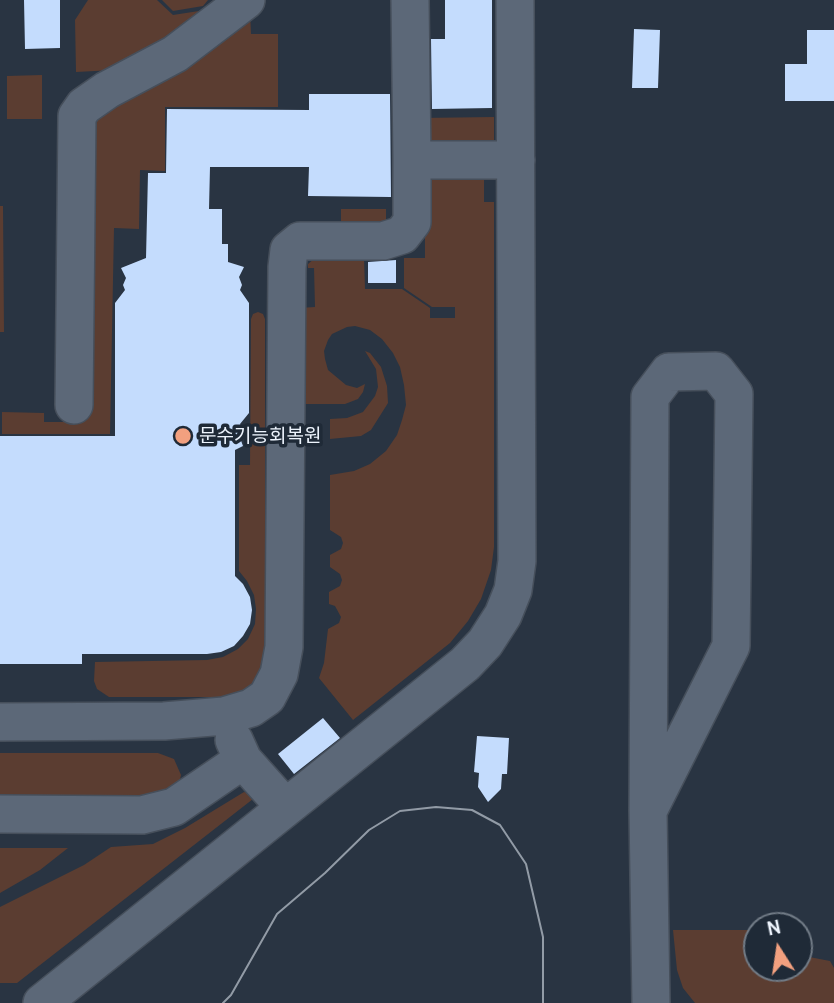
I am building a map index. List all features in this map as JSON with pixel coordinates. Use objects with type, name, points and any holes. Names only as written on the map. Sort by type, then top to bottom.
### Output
[{"type":"street","points":[[74,405],[77,116],[84,106],[107,90],[175,54],[246,0]]},
{"type":"street","points":[[0,722],[164,721],[224,716],[250,708],[267,697],[279,674],[284,647],[289,250],[300,241],[383,241],[402,235],[412,222],[410,0]]},
{"type":"street","points":[[42,1003],[465,664],[485,643],[503,615],[513,590],[517,561],[515,0]]},
{"type":"street","points":[[412,160],[516,160]]},
{"type":"street","points":[[648,811],[731,646],[734,394],[716,371],[669,372],[650,397],[648,811],[651,1003]]},
{"type":"street","points":[[224,716],[243,760],[285,807]]},
{"type":"street","points":[[0,814],[142,815],[174,807],[243,760]]},
{"type":"shaded area","points":[[88,0],[157,0],[173,15],[199,11],[182,31],[114,70],[76,72],[75,20]]},
{"type":"shaded area","points":[[162,0],[208,0],[203,6],[173,11]]},
{"type":"shaded area","points":[[250,10],[251,34],[278,34],[278,107],[165,107],[165,171],[140,170],[139,229],[114,228],[110,434],[2,434],[2,412],[44,413],[44,422],[71,422],[84,121]]},
{"type":"shaded area","points":[[42,75],[42,119],[7,119],[7,76]]},
{"type":"shaded area","points":[[494,117],[494,142],[430,143],[419,118]]},
{"type":"shaded area","points":[[484,172],[484,202],[494,202],[494,547],[491,570],[481,599],[450,643],[353,720],[319,678],[324,663],[328,629],[339,623],[341,617],[335,606],[329,604],[329,592],[340,586],[342,580],[340,574],[330,567],[330,555],[341,549],[343,543],[341,537],[330,530],[330,475],[354,471],[370,464],[386,451],[397,435],[406,405],[400,367],[393,353],[382,339],[370,330],[355,326],[332,334],[324,351],[328,370],[346,385],[357,388],[365,384],[363,392],[358,399],[345,404],[304,404],[299,308],[315,307],[314,268],[308,268],[308,264],[315,258],[364,258],[365,289],[402,289],[430,308],[430,318],[455,318],[455,307],[432,307],[404,288],[404,258],[425,258],[425,192],[427,183],[433,176]]},
{"type":"shaded area","points":[[0,206],[3,206],[4,332],[0,332]]},
{"type":"shaded area","points":[[341,209],[386,209],[386,220],[383,226],[341,229]]},
{"type":"shaded area","points":[[253,314],[263,314],[265,319],[265,661],[254,684],[242,693],[227,697],[109,697],[97,689],[94,681],[95,662],[207,660],[223,657],[238,649],[248,639],[255,624],[254,595],[239,571],[239,465],[250,465],[251,319]]},
{"type":"shaded area","points":[[365,351],[370,353],[381,367],[387,386],[388,403],[371,430],[361,436],[330,439],[330,419],[347,418],[363,412],[375,396],[378,387],[376,369]]},
{"type":"shaded area","points":[[0,753],[158,753],[174,759],[181,775],[179,784],[158,797],[0,798]]},
{"type":"shaded area","points":[[244,792],[253,799],[17,983],[0,983],[0,907],[84,865],[111,847],[153,844]]},
{"type":"shaded area","points":[[0,848],[68,848],[40,870],[0,893]]},
{"type":"shaded area","points":[[673,930],[743,930],[743,982],[813,982],[813,958],[830,961],[834,968],[834,1003],[695,1003],[683,988],[677,970]]},
{"type":"building","points":[[24,0],[60,0],[60,48],[25,49]]},
{"type":"building","points":[[445,0],[492,0],[492,108],[432,109],[431,39],[445,39]]},
{"type":"building","points":[[634,29],[660,30],[658,88],[632,88]]},
{"type":"building","points":[[807,30],[834,30],[834,101],[785,101],[785,64],[807,64]]},
{"type":"building","name":"문수기능회복원","points":[[309,94],[390,94],[391,197],[308,196],[309,167],[210,167],[209,209],[222,209],[222,244],[228,244],[228,262],[244,267],[239,277],[242,285],[240,290],[249,303],[249,413],[240,424],[242,429],[239,435],[243,446],[235,450],[235,576],[250,597],[250,624],[234,646],[221,652],[82,654],[82,664],[0,664],[0,436],[115,436],[115,303],[125,290],[123,285],[126,278],[121,268],[146,258],[148,173],[166,173],[167,109],[309,110]]},
{"type":"building","points":[[396,260],[396,283],[368,283],[368,262]]},
{"type":"building","points":[[323,718],[340,738],[294,774],[278,754]]},
{"type":"building","points":[[477,736],[509,738],[507,774],[502,774],[501,789],[488,802],[478,787],[479,773],[474,772]]},
{"type":"tram line","points":[[223,1003],[231,995],[277,914],[369,830],[400,811],[436,807],[472,810],[500,825],[526,864],[543,937],[543,1003]]},
{"type":"place","name":"문수기능회복원","points":[[183,436]]}]
